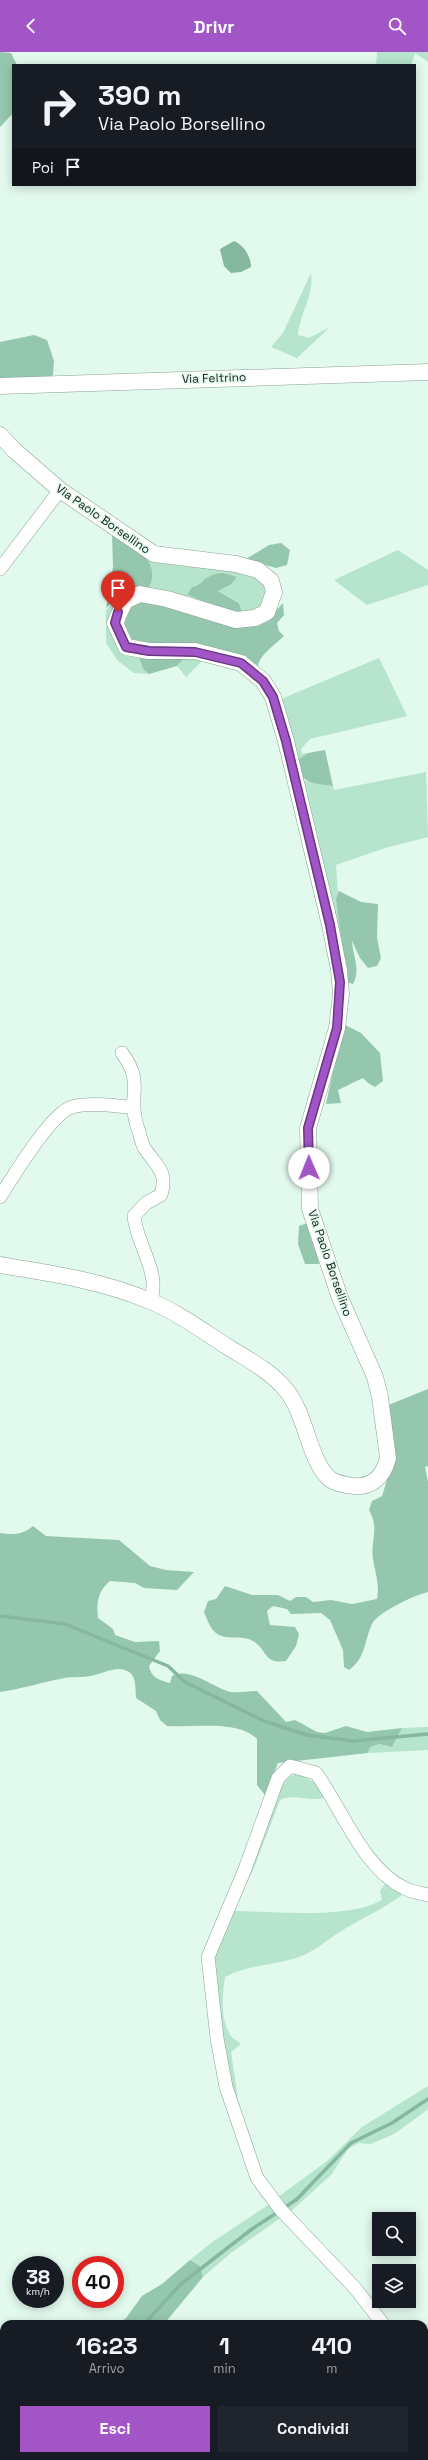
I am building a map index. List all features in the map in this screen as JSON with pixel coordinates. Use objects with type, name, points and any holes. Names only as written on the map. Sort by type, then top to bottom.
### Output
[{"type":"street","name":"Via Feltrino","points":[[0,386],[428,372]]},
{"type":"street","name":"Via Paolo Borsellino","points":[[0,435],[14,450],[60,490],[154,554],[236,564],[258,570],[271,581],[274,592],[271,605],[267,612],[255,618],[236,620],[167,599],[140,594],[125,601],[115,623],[126,647],[149,651],[195,652],[241,663],[263,681],[273,697],[286,741],[330,925],[340,986],[337,1028],[308,1128],[310,1209],[340,1298],[375,1377],[380,1397],[388,1458],[380,1476],[373,1483],[359,1487],[338,1483],[330,1478],[317,1460],[304,1421],[286,1390],[253,1363],[150,1301],[62,1275],[0,1265]]},
{"type":"street","points":[[0,569],[60,490]]},
{"type":"street","points":[[122,1053],[133,1070],[136,1082],[133,1107],[144,1147],[161,1168],[164,1181],[161,1195],[146,1203],[134,1216],[139,1241],[155,1284],[150,1301]]},
{"type":"street","points":[[0,1197],[22,1162],[63,1111],[86,1106],[133,1107]]},
{"type":"street","points":[[379,2320],[355,2288],[281,2210],[257,2178],[226,2087],[217,2038],[208,1957],[245,1869],[278,1778],[290,1766],[316,1773],[346,1825],[381,1873],[405,1889],[428,1895]]},
{"type":"shaded area","points":[[0,52],[11,53],[16,64],[12,64],[12,114],[0,127]]},
{"type":"shaded area","points":[[377,52],[428,52],[428,62],[415,53],[411,64],[376,64]]},
{"type":"shaded area","points":[[234,241],[241,245],[246,252],[250,259],[251,267],[241,272],[231,273],[224,266],[220,249]]},
{"type":"shaded area","points":[[311,273],[311,289],[301,319],[298,335],[309,338],[330,327],[297,358],[271,347],[283,333]]},
{"type":"shaded area","points":[[34,335],[47,340],[54,361],[53,375],[46,379],[0,381],[0,342]]},
{"type":"shaded area","points":[[112,535],[144,555],[152,570],[152,579],[148,590],[119,597],[106,608],[113,567]]},
{"type":"shaded area","points":[[281,543],[290,550],[287,565],[276,568],[246,559],[269,545]]},
{"type":"shaded area","points":[[398,550],[428,570],[428,585],[367,605],[334,580]]},
{"type":"shaded area","points":[[142,552],[260,577],[268,590],[266,597],[262,606],[259,608],[238,615],[240,603],[218,591],[230,585],[202,581],[189,591],[188,597],[148,590],[150,570]]},
{"type":"shaded area","points":[[223,573],[237,577],[230,585],[218,591],[239,603],[242,613],[238,615],[187,595],[192,587],[198,585],[212,575]]},
{"type":"shaded area","points":[[135,601],[270,617],[283,603],[284,615],[277,623],[279,631],[284,636],[262,657],[258,665],[260,670],[129,642],[125,630],[125,621],[128,612]]},
{"type":"shaded area","points":[[114,602],[110,622],[138,654],[143,669],[149,674],[134,673],[117,660],[106,643],[106,610]]},
{"type":"shaded area","points":[[139,657],[185,657],[177,666],[149,674],[143,669]]},
{"type":"shaded area","points":[[185,657],[203,660],[186,677],[177,666]]},
{"type":"shaded area","points":[[379,658],[407,716],[310,739],[301,749],[302,754],[308,753],[296,761],[281,699]]},
{"type":"shaded area","points":[[325,750],[333,786],[308,781],[298,769],[296,761],[308,753]]},
{"type":"shaded area","points":[[426,772],[428,837],[385,848],[336,865],[341,939],[300,776],[305,781],[333,786],[334,790]]},
{"type":"shaded area","points":[[339,891],[361,902],[378,904],[377,938],[381,958],[377,966],[368,968],[360,958],[352,941],[356,968],[353,984],[347,982],[336,899]]},
{"type":"shaded area","points":[[343,1024],[361,1033],[380,1053],[383,1081],[375,1087],[363,1078],[338,1090],[341,1103],[326,1104]]},
{"type":"shaded area","points":[[310,1222],[319,1264],[305,1264],[298,1244],[299,1226]]},
{"type":"shaded area","points":[[428,1389],[428,1466],[425,1467],[428,1482],[428,1592],[397,1605],[381,1614],[369,1630],[362,1655],[355,1665],[349,1670],[344,1667],[343,1650],[330,1620],[321,1613],[291,1614],[287,1609],[273,1606],[267,1611],[270,1625],[295,1627],[299,1634],[296,1646],[286,1661],[273,1660],[269,1658],[258,1645],[249,1639],[223,1636],[213,1631],[204,1612],[208,1601],[216,1599],[225,1586],[252,1595],[278,1595],[290,1601],[296,1597],[306,1597],[313,1602],[331,1600],[352,1604],[377,1599],[378,1583],[372,1552],[374,1523],[369,1510],[372,1501],[382,1496],[390,1471],[386,1406]]},
{"type":"shaded area","points":[[33,1526],[46,1536],[119,1540],[150,1566],[166,1570],[194,1572],[177,1590],[144,1588],[135,1583],[110,1581],[100,1593],[97,1607],[98,1618],[113,1629],[115,1635],[135,1642],[159,1641],[160,1651],[149,1666],[156,1678],[170,1683],[172,1676],[186,1674],[202,1679],[231,1692],[257,1691],[286,1722],[295,1720],[317,1732],[325,1733],[346,1726],[367,1732],[402,1728],[392,1747],[379,1744],[370,1747],[368,1753],[278,1763],[265,1795],[257,1785],[257,1739],[238,1729],[227,1727],[167,1726],[160,1720],[156,1711],[136,1698],[135,1684],[132,1674],[125,1670],[115,1669],[91,1676],[64,1678],[0,1692],[0,1533],[17,1534]]},
{"type":"shaded area","points":[[428,1727],[428,1750],[368,1753],[370,1747],[379,1744],[392,1747],[402,1728]]},
{"type":"shaded area","points":[[297,1773],[314,1782],[325,1795],[324,1798],[312,1799],[291,1797],[280,1800],[254,1868],[249,1878],[244,1877],[272,1802],[288,1778]]},
{"type":"shaded area","points":[[387,1881],[401,1890],[402,1895],[341,1931],[310,1952],[290,1960],[242,1970],[225,1977],[223,1992],[223,2015],[227,2030],[233,2039],[241,2044],[231,2052],[237,2093],[239,2124],[227,2066],[213,1956],[230,1911],[308,1913],[350,1910],[367,1906],[382,1900],[380,1891]]},
{"type":"shaded area","points":[[428,2086],[428,2109],[394,2134],[371,2144],[359,2143],[348,2149],[331,2175],[290,2212],[278,2197],[326,2162],[362,2127]]},
{"type":"shaded area","points":[[271,2203],[283,2216],[231,2253],[203,2277],[200,2266],[190,2260],[211,2243]]},
{"type":"shaded area","points":[[190,2260],[200,2266],[203,2277],[167,2320],[123,2320],[142,2296],[162,2284]]},
{"type":"waterway","points":[[0,1616],[65,1624],[168,1666],[185,1682],[264,1721],[307,1735],[353,1741],[428,1734]]},
{"type":"waterway","points":[[287,2206],[297,2199],[351,2143],[392,2123],[428,2099]]},
{"type":"waterway","points":[[148,2320],[181,2284],[252,2229],[278,2212]]},
{"type":"route","points":[[118,612],[115,623],[119,635],[126,647],[149,651],[161,650],[195,652],[241,663],[263,681],[273,697],[286,741],[330,925],[339,970],[341,994],[337,1028],[308,1128],[309,1168]]}]
